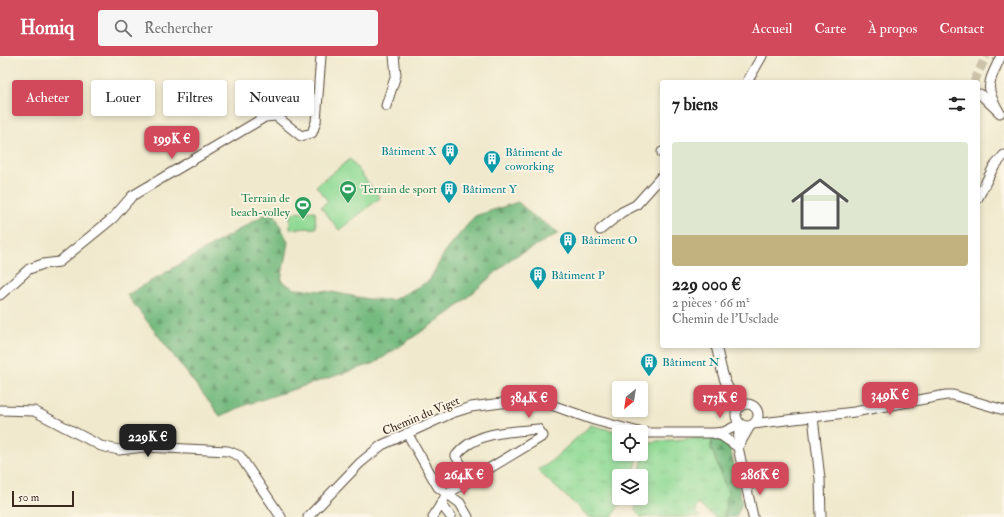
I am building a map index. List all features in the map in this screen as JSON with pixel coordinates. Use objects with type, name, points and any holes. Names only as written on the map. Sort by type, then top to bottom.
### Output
[{"type":"street","points":[[0,295],[29,269],[43,264],[59,262],[113,218],[132,196],[265,117],[276,116],[301,136],[312,133],[316,122],[321,56]]},
{"type":"street","points":[[386,106],[396,75],[394,56]]},
{"type":"street","points":[[748,80],[762,56]]},
{"type":"street","points":[[1001,56],[988,86],[990,97],[1002,114]]},
{"type":"street","points":[[980,94],[1002,114]]},
{"type":"street","points":[[980,194],[993,168],[1004,155]]},
{"type":"street","points":[[600,230],[622,212],[636,205],[660,178]]},
{"type":"street","points":[[717,348],[729,391],[734,399],[754,407],[758,412],[776,421]]},
{"type":"street","points":[[720,361],[726,394],[743,422]]},
{"type":"street","points":[[743,422],[776,421],[854,412],[946,395],[953,395],[1004,410]]},
{"type":"street","name":"Chemin du Viget","points":[[308,517],[372,453],[392,440],[407,433],[452,413],[471,407],[501,402],[533,400],[554,405],[594,420],[613,425]]},
{"type":"street","points":[[744,404],[740,407],[743,422],[739,431],[738,447],[753,517]]},
{"type":"street","points":[[0,410],[34,412],[101,446],[119,450],[144,447],[199,449],[228,451],[234,453],[240,456],[281,517]]},
{"type":"street","points":[[714,433],[724,432],[743,422],[758,419],[758,412]]},
{"type":"street","points":[[813,417],[820,479],[822,516]]},
{"type":"street","points":[[433,517],[447,494],[543,436],[538,429],[486,436],[462,448],[456,456],[470,480]]},
{"type":"street","name":"Chemin du Viget","points":[[648,432],[714,433]]},
{"type":"street","points":[[407,433],[438,487],[460,503],[468,517]]},
{"type":"street","points":[[714,433],[722,436],[738,447]]},
{"type":"street","points":[[441,504],[451,517]]},
{"type":"green space","name":"Terrain de sport","points":[[350,159],[380,198],[339,230],[321,207],[328,201],[316,186]]},
{"type":"green space","points":[[518,202],[531,214],[559,233],[512,258],[452,311],[375,363],[248,404],[220,416],[127,295],[264,215],[275,215],[288,242],[281,281],[295,289],[326,291],[368,299],[393,300],[429,281],[446,250],[475,216]]},
{"type":"green space","name":"Terrain de beach-volley","points":[[315,211],[316,228],[290,229],[290,213]]},
{"type":"green space","points":[[591,425],[612,430],[612,461],[637,461],[635,469],[612,469],[612,505],[619,505],[612,517],[589,517],[537,470],[548,464]]},
{"type":"green space","points":[[712,437],[711,448],[728,492],[724,517],[715,517],[698,504],[695,508],[696,512],[701,517],[641,517],[635,511],[636,505],[648,505],[648,469],[640,469],[642,461],[648,461],[648,443]]},
{"type":"green space","points":[[712,437],[729,443],[742,503],[736,517],[724,517],[728,492],[711,448]]},
{"type":"tunnel","points":[[975,80],[986,56]]},
{"type":"place","name":"Bâtiment X","points":[[450,166]]},
{"type":"place","name":"Bâtiment de coworking","points":[[492,174]]},
{"type":"place","name":"Terrain de sport","points":[[348,204]]},
{"type":"place","name":"Bâtiment Y","points":[[449,204]]},
{"type":"place","name":"Terrain de beach-volley","points":[[303,220]]},
{"type":"place","name":"Bâtiment O","points":[[568,255]]},
{"type":"place","name":"Bâtiment P","points":[[538,290]]},
{"type":"place","name":"Bâtiment N","points":[[649,377]]}]
